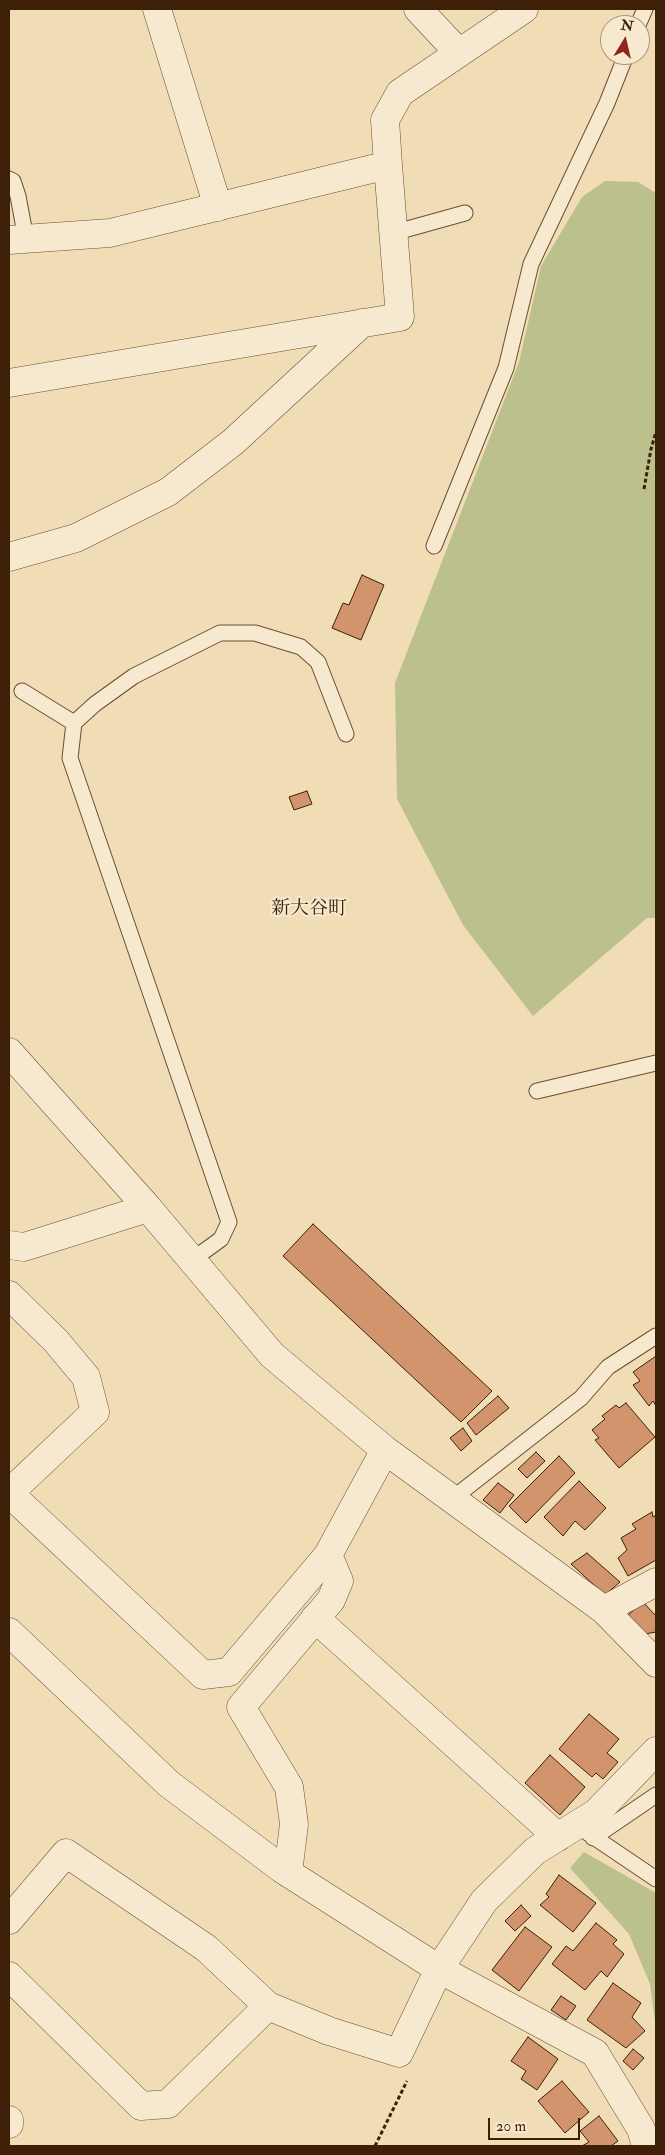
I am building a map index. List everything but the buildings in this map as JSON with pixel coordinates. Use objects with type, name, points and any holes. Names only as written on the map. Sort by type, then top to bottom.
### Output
[{"type":"street","points":[[157,9],[218,207]]},
{"type":"street","points":[[418,9],[459,53]]},
{"type":"street","points":[[9,382],[400,317],[385,120],[400,93],[524,9]]},
{"type":"street","points":[[17,239],[110,233],[388,165]]},
{"type":"street","points":[[9,557],[76,538],[168,492],[234,442],[362,324]]},
{"type":"street","points":[[9,1052],[148,1208],[272,1355],[385,1450],[604,1610],[656,1664]]},
{"type":"street","points":[[9,1245],[24,1247],[148,1208]]},
{"type":"street","points":[[9,1295],[56,1341],[86,1377],[95,1412],[9,1493],[203,1675],[229,1672],[328,1555],[385,1450]]},
{"type":"street","points":[[288,1873],[294,1824],[289,1787],[241,1707],[331,1600],[339,1581],[328,1555]]},
{"type":"street","points":[[604,1610],[656,1582]]},
{"type":"street","points":[[315,1618],[576,1833]]},
{"type":"street","points":[[9,1632],[169,1784],[288,1873],[439,1970],[594,2053],[641,2129],[646,2146]]},
{"type":"street","points":[[9,1920],[66,1853],[206,1948],[268,2006],[329,2031],[399,2053],[439,1970],[484,1901],[535,1851],[576,1833],[656,1751]]},
{"type":"street","points":[[9,1976],[141,2106],[168,2104],[268,2006]]},
{"type":"lane","points":[[434,546],[506,368],[531,264],[608,103],[622,65]]},
{"type":"lane","points":[[9,179],[13,181],[18,196],[17,239]]},
{"type":"lane","points":[[394,233],[465,213]]},
{"type":"lane","points":[[192,1260],[221,1238],[230,1222],[70,758],[74,723],[95,704],[142,672],[220,633],[256,633],[301,647],[318,662],[346,734]]},
{"type":"lane","points":[[22,691],[74,723]]},
{"type":"lane","points":[[536,1091],[656,1063]]},
{"type":"lane","points":[[452,1499],[581,1398],[608,1366],[656,1336]]},
{"type":"lane","points":[[576,1833],[656,1794]]},
{"type":"lane","points":[[576,1833],[656,1879]]},
{"type":"path","points":[[644,489],[656,432]]},
{"type":"path","points":[[376,2146],[410,2075]]},
{"type":"green space","points":[[605,181],[638,182],[656,193],[656,918],[647,918],[533,1016],[463,925],[397,799],[395,683],[519,362],[541,266],[582,197]]},
{"type":"green space","points":[[584,1852],[656,1893],[656,2029],[650,1984],[629,1934],[570,1868]]},
{"type":"district","name":"新大谷町","points":[[309,910]]}]
